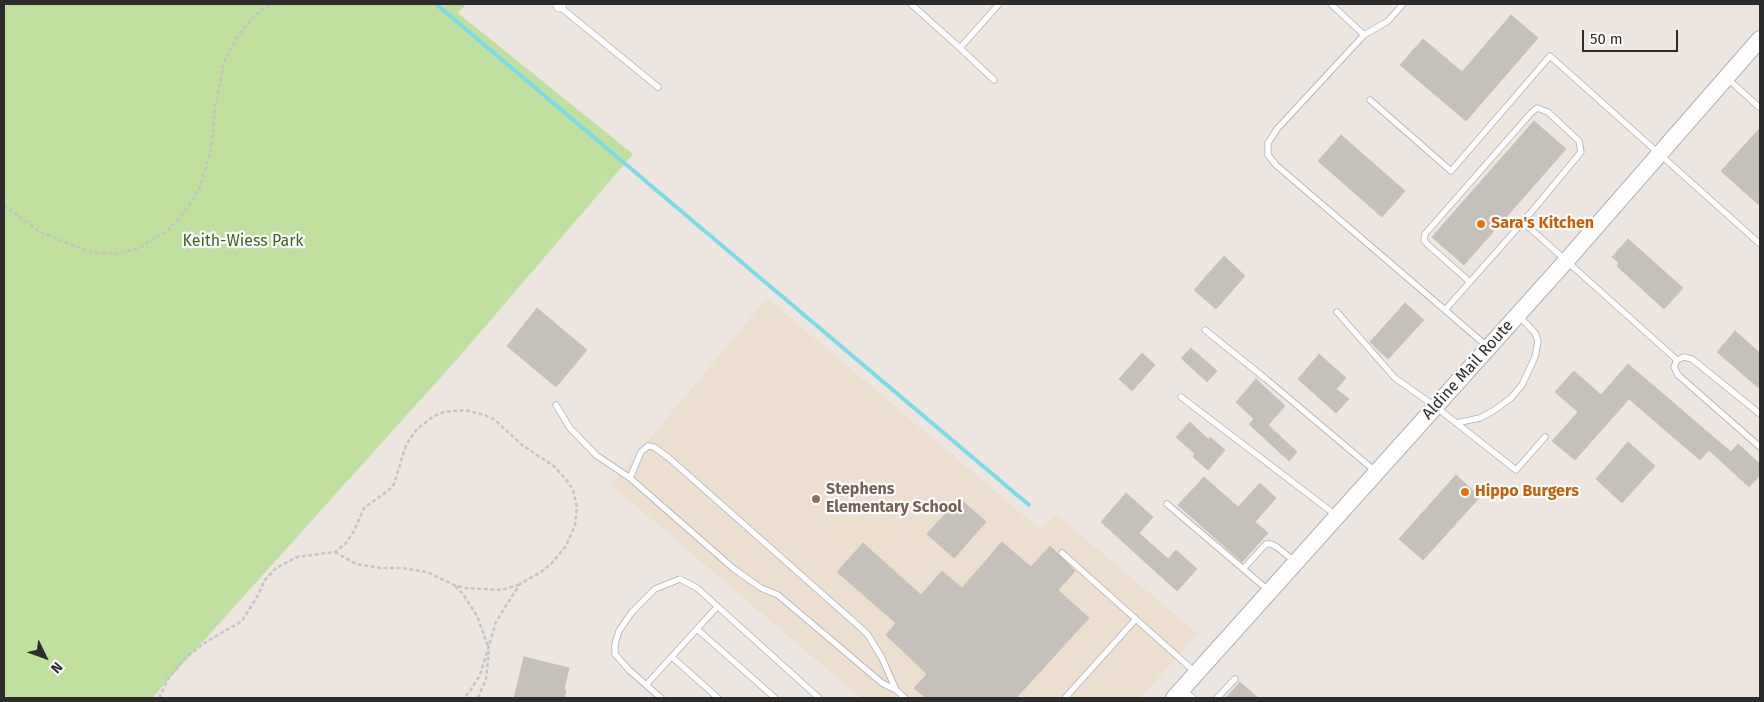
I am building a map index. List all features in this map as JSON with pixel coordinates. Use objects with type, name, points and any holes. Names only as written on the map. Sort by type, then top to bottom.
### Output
[{"type":"main road","name":"Aldine Mail Route","points":[[1183,695],[1196,673],[1567,260],[1760,39]]},
{"type":"lane","points":[[911,4],[994,80]]},
{"type":"lane","points":[[960,48],[999,4]]},
{"type":"lane","points":[[1331,4],[1364,35]]},
{"type":"lane","points":[[1403,4],[1388,20],[1364,35],[1277,128],[1268,144],[1268,155],[1276,166],[1488,347]]},
{"type":"lane","points":[[560,5],[658,87]]},
{"type":"lane","points":[[1370,100],[1451,171],[1550,56],[1760,244]]},
{"type":"lane","points":[[1726,78],[1760,108]]},
{"type":"lane","points":[[1445,310],[1470,282],[1523,222],[1581,152],[1582,146],[1579,142],[1548,112],[1537,108],[1531,113],[1425,234],[1424,240],[1427,244],[1470,282]]},
{"type":"lane","points":[[1523,222],[1677,360]]},
{"type":"lane","points":[[1337,312],[1395,378],[1436,406],[1516,470],[1545,437]]},
{"type":"lane","points":[[1456,422],[1480,418],[1493,411],[1511,398],[1522,385],[1535,357],[1538,341],[1535,333],[1517,314]]},
{"type":"lane","points":[[1205,330],[1377,473]]},
{"type":"lane","points":[[1760,414],[1692,359],[1684,356],[1677,360],[1674,367],[1678,375],[1760,447]]},
{"type":"lane","points":[[1181,397],[1337,516]]},
{"type":"lane","points":[[556,405],[570,428],[596,455],[630,478],[734,570],[755,584],[778,595],[882,683],[896,690],[905,698]]},
{"type":"lane","points":[[630,478],[641,452],[648,446],[654,447],[669,458],[868,635],[882,658],[896,690]]},
{"type":"lane","points":[[1167,504],[1270,591]]},
{"type":"lane","points":[[1244,568],[1266,544],[1277,547],[1296,562]]},
{"type":"lane","points":[[1062,553],[1196,673]]},
{"type":"lane","points":[[661,698],[615,654],[615,644],[619,630],[632,612],[655,590],[680,579],[697,588],[819,698]]},
{"type":"lane","points":[[646,685],[717,607]]},
{"type":"lane","points":[[1066,698],[1136,619]]},
{"type":"lane","points":[[697,629],[775,698]]},
{"type":"lane","points":[[672,657],[718,698]]},
{"type":"lane","points":[[1217,698],[1235,679]]},
{"type":"path","points":[[4,205],[40,232],[91,252],[114,254],[137,249],[168,230],[187,209],[200,187],[211,150],[215,108],[224,62],[236,39],[253,17],[270,4]]},
{"type":"path","points":[[158,698],[170,676],[185,658],[195,649],[242,620],[265,580],[276,568],[297,557],[335,552],[351,538],[364,508],[389,490],[394,484],[406,445],[417,428],[444,412],[465,410],[476,412],[494,420],[522,445],[555,467],[568,482],[576,500],[575,524],[566,546],[551,564],[520,584],[500,590],[466,588],[454,585],[427,572],[356,564],[335,552]]},
{"type":"path","points":[[464,698],[476,683],[496,622],[520,584]]},
{"type":"path","points":[[454,585],[463,594],[477,616],[488,648],[486,679],[478,698]]},
{"type":"shaded area","name":"Stephens Elementary School","points":[[767,298],[1040,529],[1056,514],[1198,634],[1140,698],[861,698],[611,485]]},
{"type":"green space","name":"Keith-Wiess Park","points":[[4,4],[466,4],[458,13],[633,154],[459,357],[152,698],[4,698]]},
{"type":"building","points":[[1511,15],[1538,38],[1466,121],[1400,65],[1423,39],[1462,72]]},
{"type":"building","points":[[1534,121],[1566,149],[1464,265],[1432,237]]},
{"type":"building","points":[[1760,128],[1760,206],[1721,171]]},
{"type":"building","points":[[1341,135],[1405,191],[1382,217],[1318,161]]},
{"type":"building","points":[[1628,239],[1683,288],[1664,309],[1617,266],[1619,263],[1612,257]]},
{"type":"building","points":[[1224,256],[1245,276],[1216,309],[1194,290]]},
{"type":"building","points":[[1405,303],[1424,320],[1388,359],[1370,342]]},
{"type":"building","points":[[537,308],[587,350],[556,387],[507,346]]},
{"type":"building","points":[[1735,331],[1760,353],[1760,389],[1717,352]]},
{"type":"building","points":[[1191,348],[1217,371],[1207,382],[1181,358]]},
{"type":"building","points":[[1142,353],[1155,365],[1132,391],[1119,379]]},
{"type":"building","points":[[1319,354],[1346,378],[1336,389],[1349,399],[1336,413],[1298,379]]},
{"type":"building","points":[[1628,364],[1731,452],[1738,444],[1760,464],[1760,475],[1749,487],[1709,450],[1700,460],[1629,399],[1575,460],[1552,441],[1578,412],[1555,392],[1574,371],[1601,395]]},
{"type":"building","points":[[1256,379],[1285,406],[1268,425],[1297,452],[1289,461],[1249,424],[1254,419],[1236,402]]},
{"type":"building","points":[[1190,422],[1208,439],[1210,437],[1225,450],[1208,470],[1193,457],[1195,454],[1176,437]]},
{"type":"building","points":[[1628,442],[1655,466],[1622,503],[1596,479]]},
{"type":"building","points":[[1456,475],[1480,497],[1423,560],[1399,539]]},
{"type":"building","points":[[1204,477],[1238,507],[1260,483],[1276,498],[1255,522],[1268,533],[1242,562],[1178,505]]},
{"type":"building","points":[[1126,493],[1153,517],[1139,533],[1168,559],[1176,550],[1197,569],[1177,591],[1101,522]]},
{"type":"building","points":[[959,498],[986,522],[954,558],[927,534]]},
{"type":"building","points":[[1002,542],[1031,567],[1050,546],[1075,571],[1058,590],[1089,618],[1016,698],[926,698],[914,688],[927,674],[886,635],[896,623],[837,572],[863,543],[921,595],[942,571],[962,588]]},
{"type":"building","points":[[524,657],[569,668],[564,698],[514,698]]},
{"type":"building","points":[[1240,682],[1258,698],[1226,698]]},
{"type":"waterway","points":[[436,4],[1029,505]]},
{"type":"place","name":"Sara's Kitchen","points":[[1481,224]]},
{"type":"place","name":"Hippo Burgers","points":[[1465,492]]},
{"type":"place","name":"Stephens Elementary School","points":[[816,499]]}]
